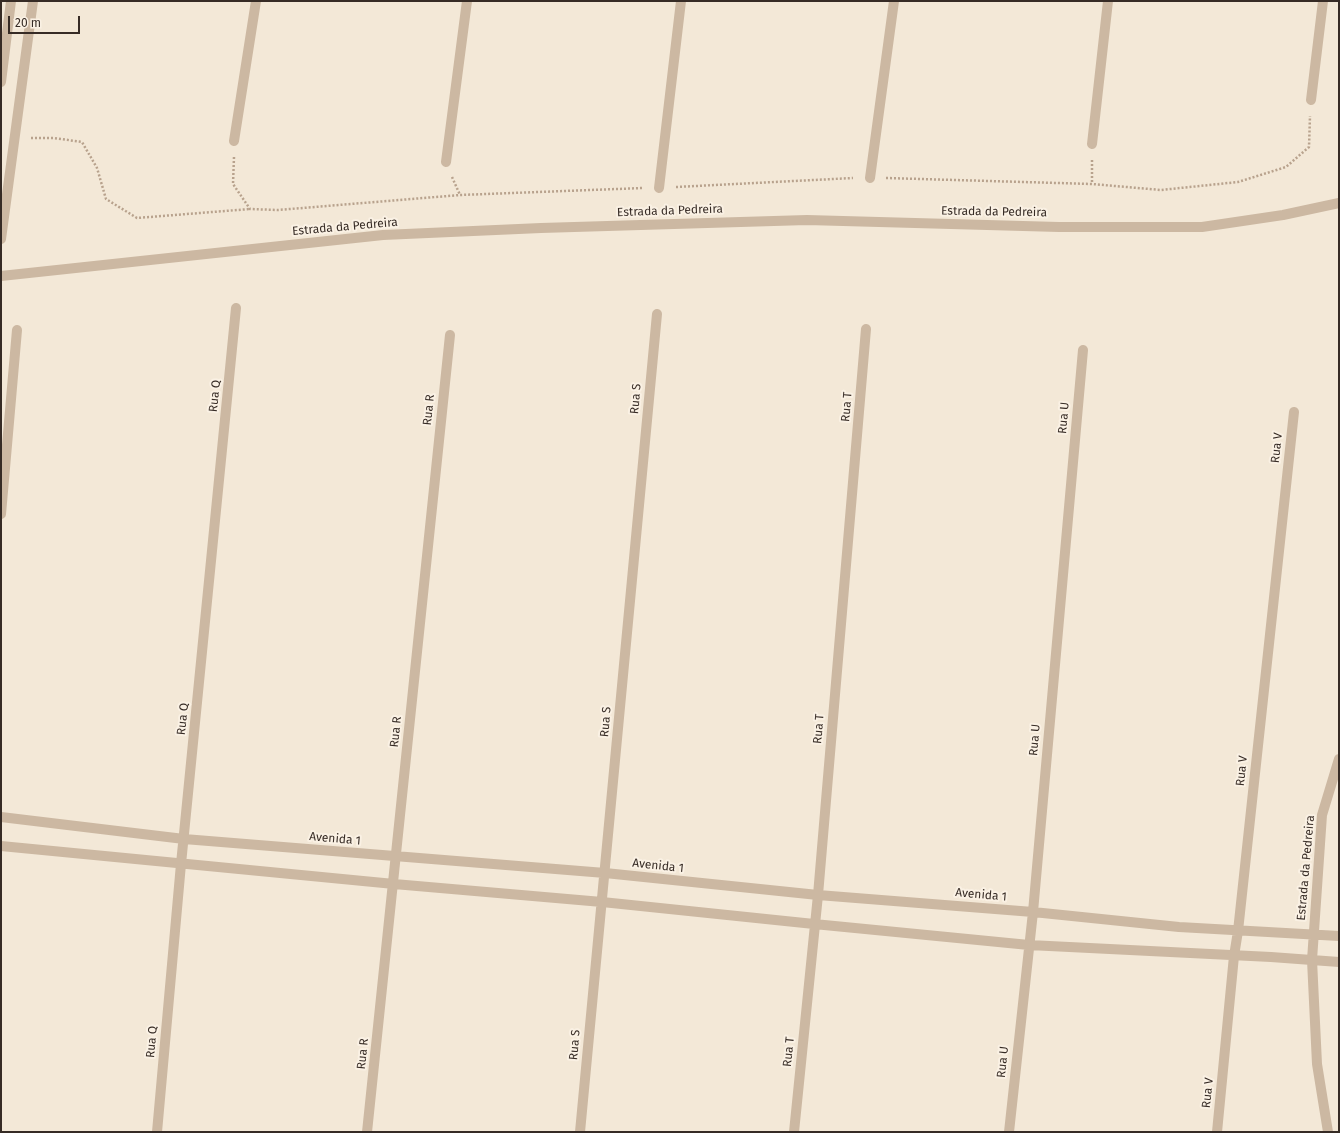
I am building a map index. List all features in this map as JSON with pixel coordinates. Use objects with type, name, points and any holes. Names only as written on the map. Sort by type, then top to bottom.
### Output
[{"type":"street","points":[[1,82],[11,1]]},
{"type":"street","points":[[1,238],[33,1]]},
{"type":"street","points":[[234,141],[256,1]]},
{"type":"street","points":[[446,162],[467,1]]},
{"type":"street","points":[[659,188],[681,1]]},
{"type":"street","points":[[870,178],[894,1]]},
{"type":"street","points":[[1092,144],[1108,1]]},
{"type":"street","points":[[1311,100],[1323,1]]},
{"type":"street","name":"Estrada da Pedreira","points":[[1,276],[383,235],[541,228],[806,220],[1059,227],[1202,227],[1283,215],[1339,203]]},
{"type":"street","name":"Rua Q","points":[[157,1132],[181,864],[236,308]]},
{"type":"street","name":"Rua S","points":[[580,1132],[657,314]]},
{"type":"street","name":"Rua T","points":[[794,1132],[818,895],[866,329]]},
{"type":"street","points":[[1,514],[16,330]]},
{"type":"street","name":"Rua R","points":[[367,1132],[450,335]]},
{"type":"street","name":"Rua U","points":[[1009,1132],[1033,912],[1083,350]]},
{"type":"street","name":"Rua V","points":[[1217,1132],[1234,956],[1238,931],[1294,412]]},
{"type":"street","name":"Estrada da Pedreira","points":[[1328,1132],[1317,1064],[1312,960],[1322,815],[1339,759]]},
{"type":"street","name":"Avenida 1","points":[[1,817],[184,839],[605,873],[818,895],[1033,912],[1179,927],[1339,936]]},
{"type":"street","points":[[1,846],[394,884],[602,902],[1029,945],[1339,962]]},
{"type":"path","points":[[15,138],[54,138],[82,142],[97,168],[106,199],[138,218],[250,209],[278,210],[460,195],[659,188],[870,178],[1092,184],[1161,190],[1238,182],[1286,167],[1309,147],[1311,100]]},
{"type":"path","points":[[234,141],[233,184],[250,209]]},
{"type":"path","points":[[1092,144],[1092,184]]}]
